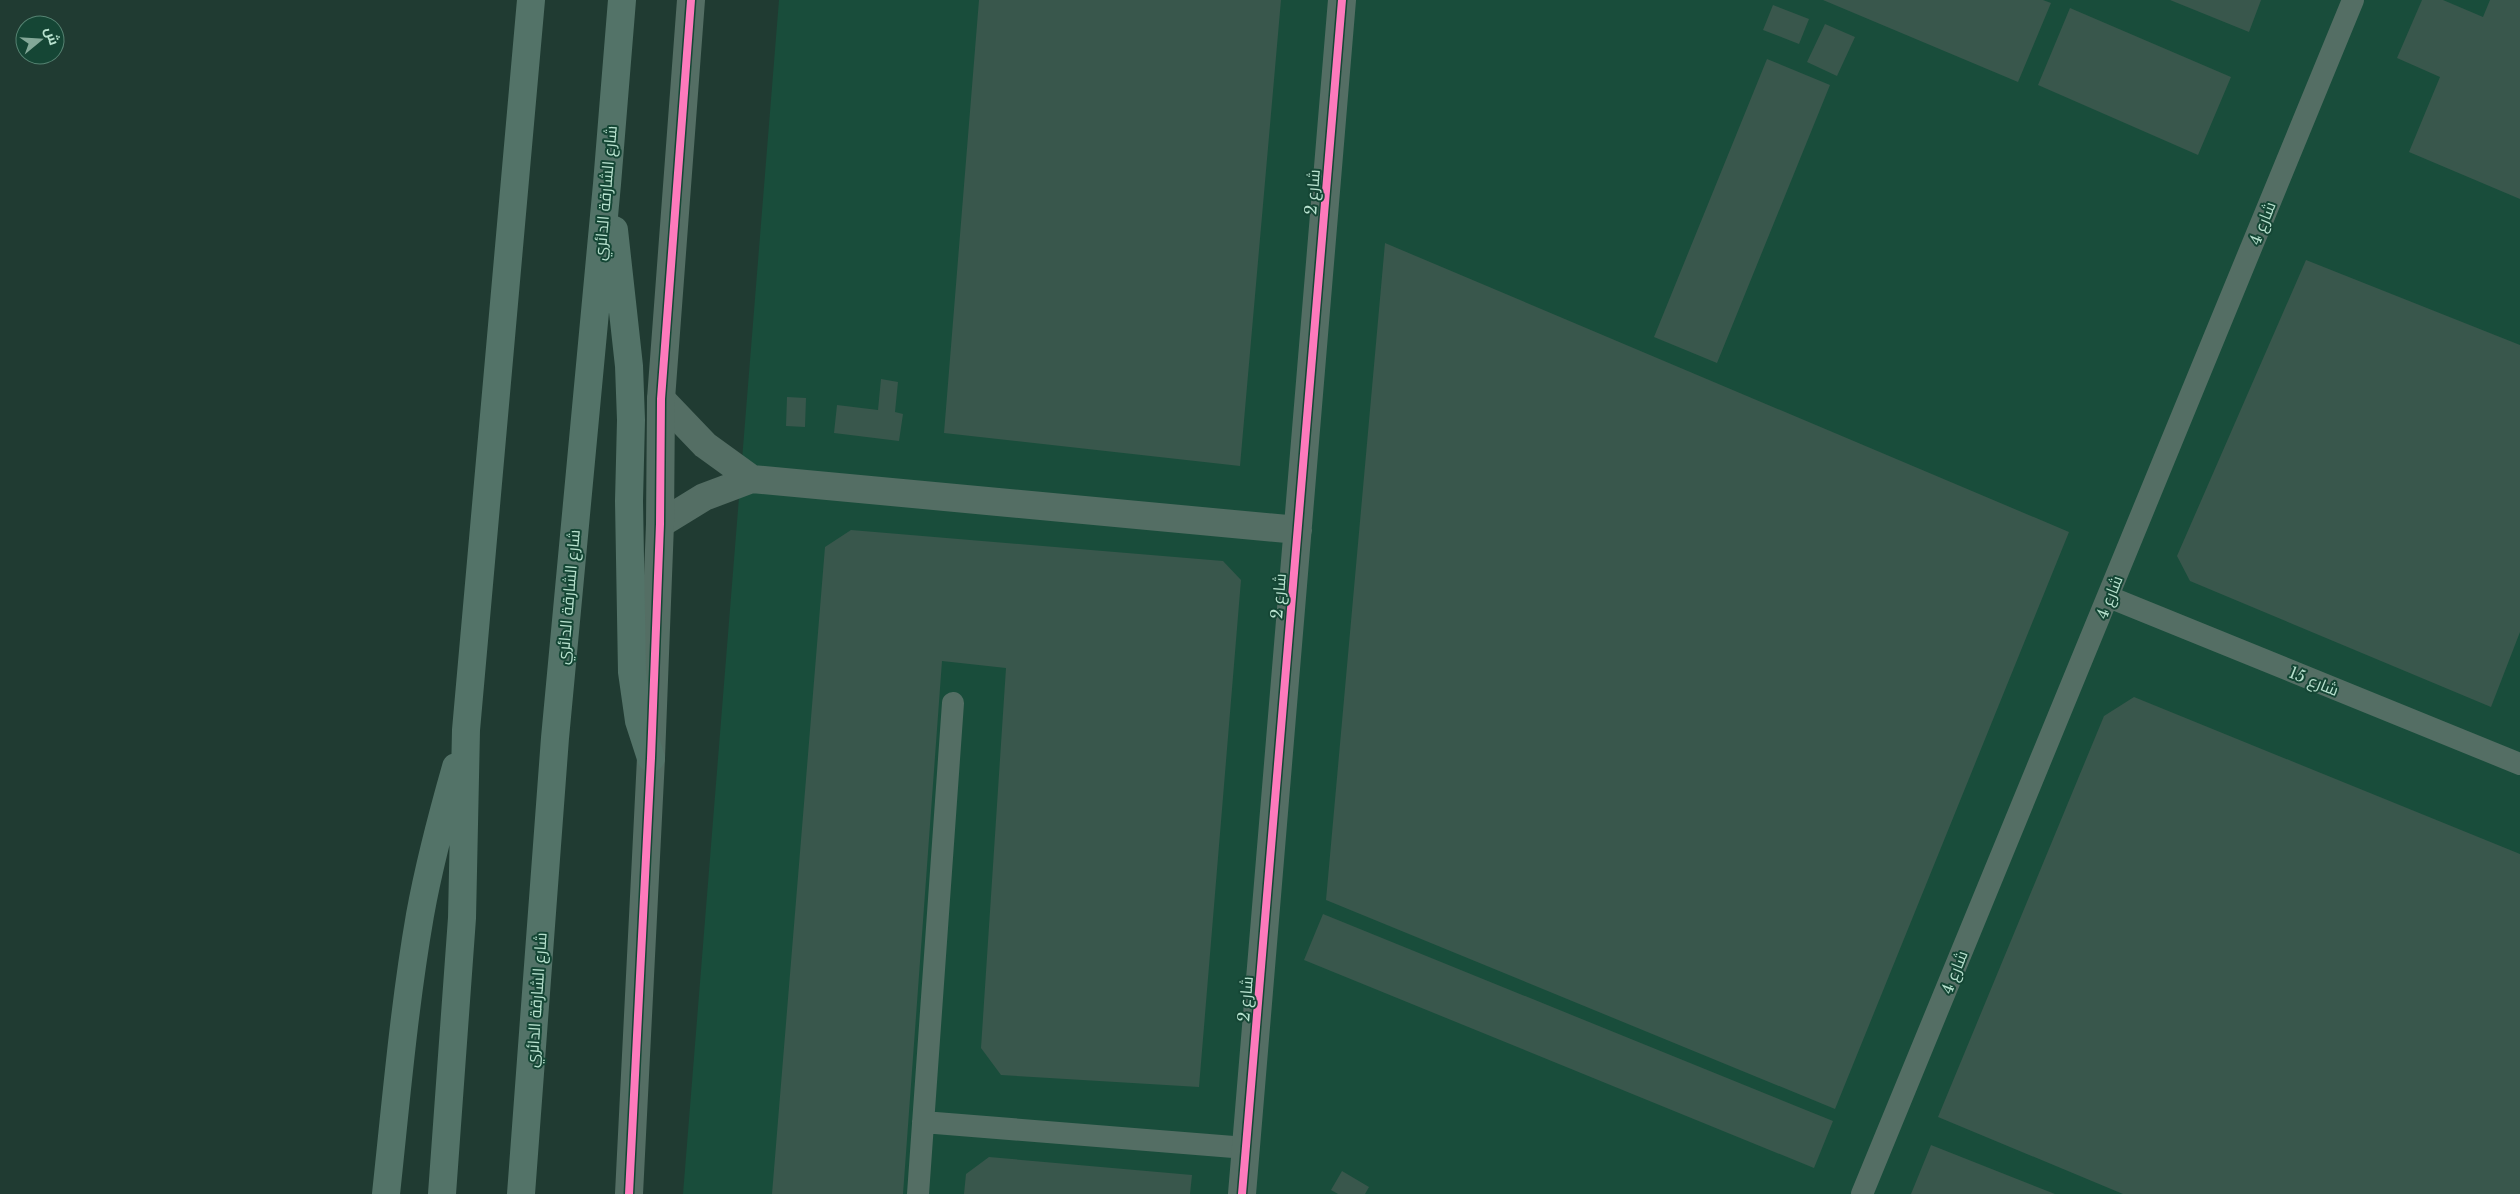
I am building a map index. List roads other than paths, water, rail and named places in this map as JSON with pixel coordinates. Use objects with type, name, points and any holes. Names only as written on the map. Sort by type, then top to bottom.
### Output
[{"type":"highway","points":[[442,1194],[462,918],[466,730],[531,0]]},
{"type":"highway","name":"شارع الشارقة الدائري","points":[[521,1194],[526,1148],[555,738],[607,184],[622,0]]},
{"type":"highway","points":[[607,184],[616,240],[629,366],[632,672],[639,722],[651,758]]},
{"type":"highway","points":[[386,1194],[406,1008],[420,915],[441,821],[466,730]]},
{"type":"street","points":[[629,1194],[651,758],[660,524],[661,399],[691,0]]},
{"type":"street","name":"شارع 2","points":[[1242,1194],[1342,0]]},
{"type":"street","points":[[661,399],[705,445],[752,479]]},
{"type":"street","points":[[660,524],[704,497],[752,479],[1298,530]]},
{"type":"street","points":[[526,1148],[527,1194]]},
{"type":"lane","name":"شارع 4","points":[[1862,1194],[2353,0]]},
{"type":"lane","name":"شارع 15","points":[[2109,597],[2520,764]]},
{"type":"lane","points":[[918,1194],[953,703]]},
{"type":"lane","points":[[923,1122],[1246,1148]]}]
